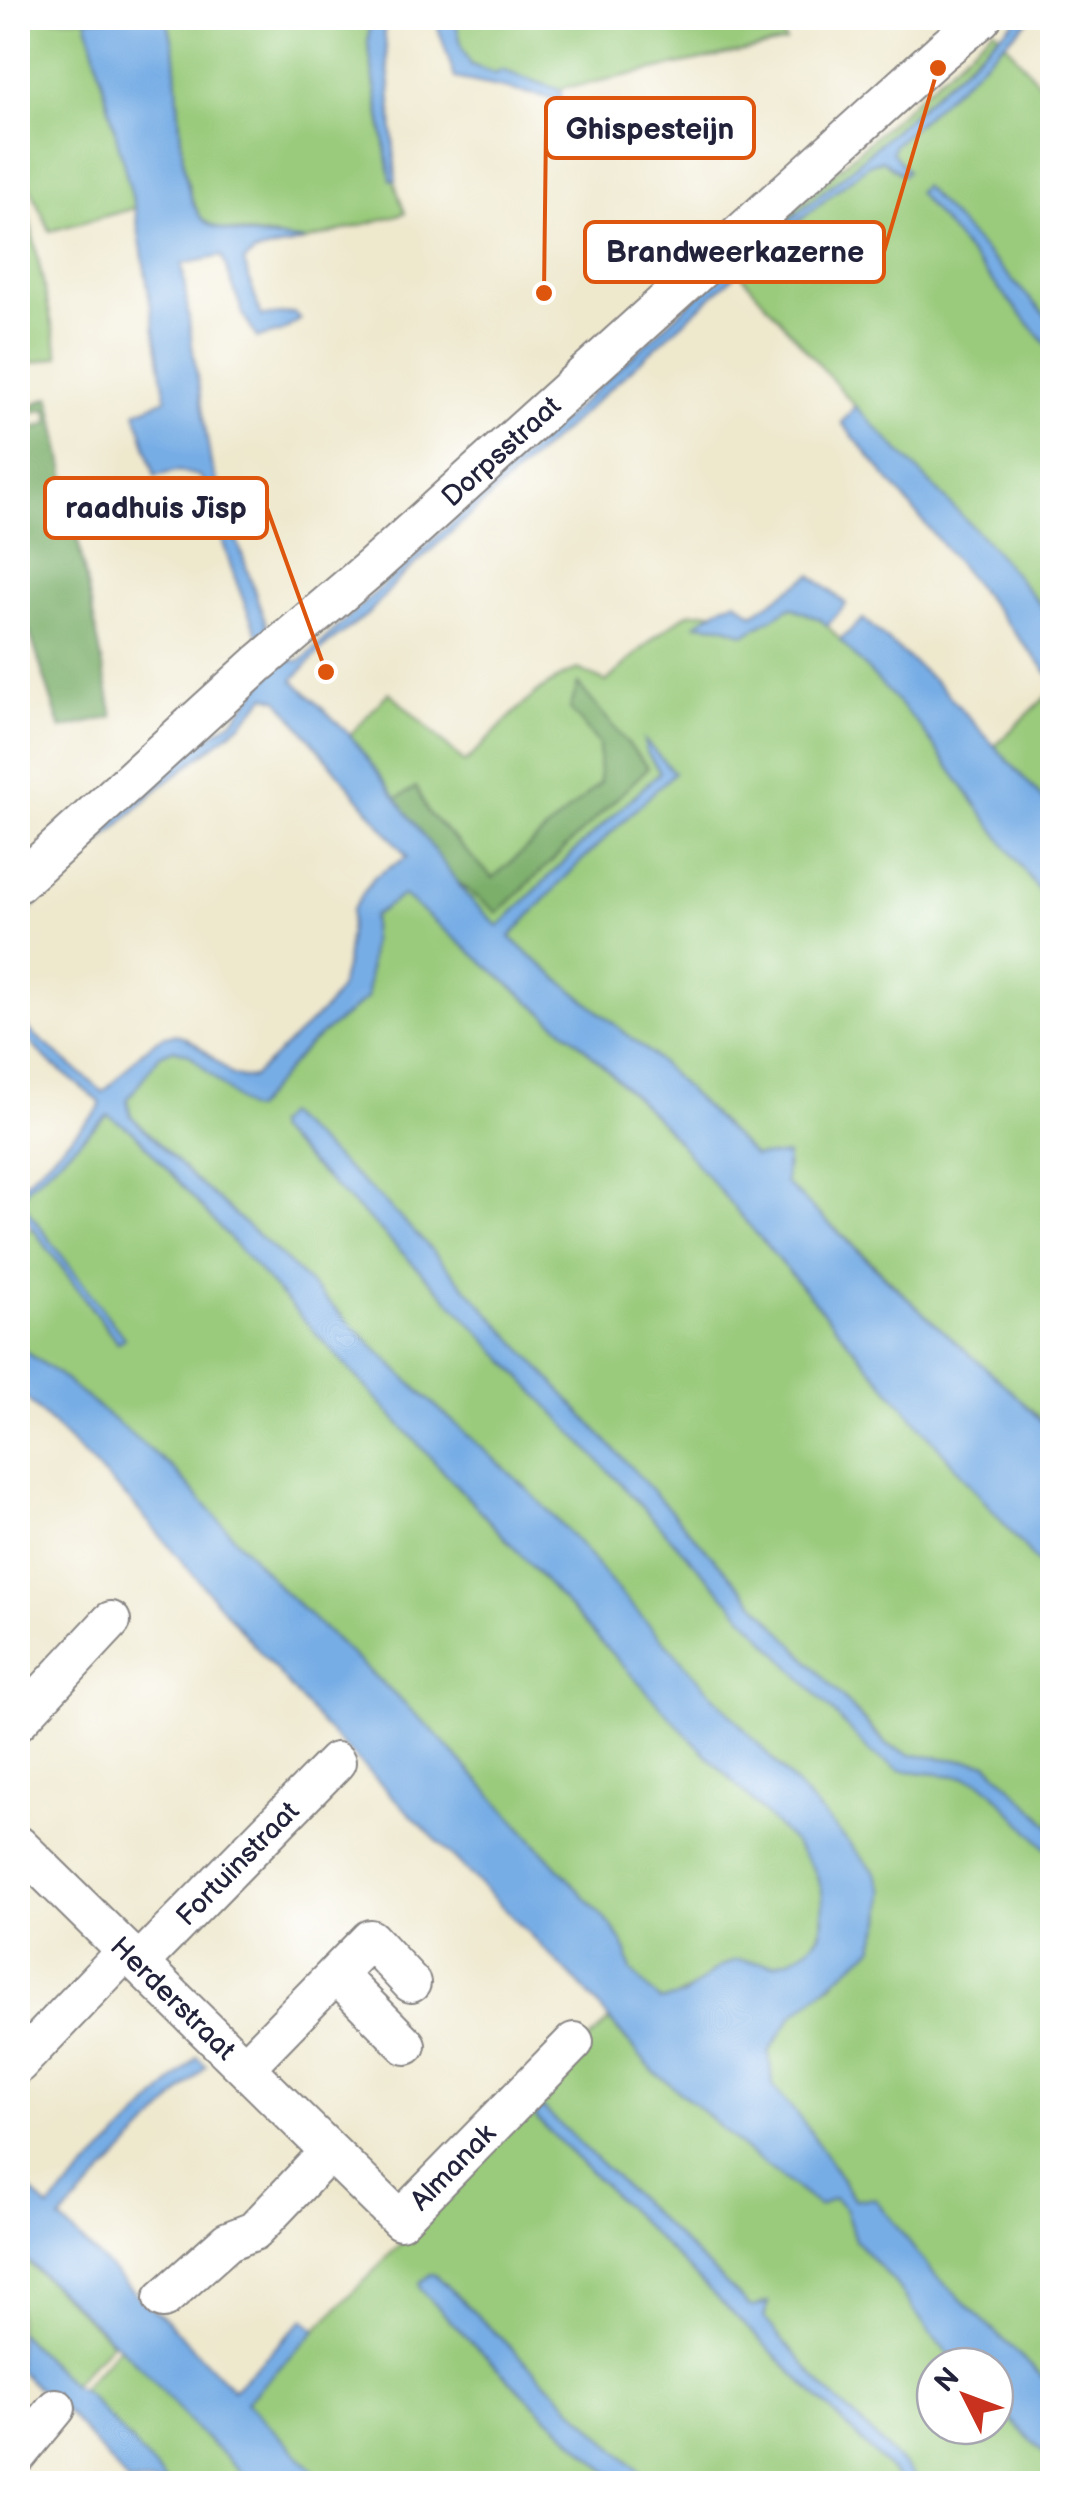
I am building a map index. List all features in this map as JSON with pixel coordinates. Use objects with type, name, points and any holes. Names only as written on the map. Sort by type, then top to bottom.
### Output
[{"type":"street","name":"Dorpsstraat","points":[[18,883],[982,18]]},
{"type":"street","points":[[18,1720],[111,1621]]},
{"type":"street","name":"Fortuinstraat","points":[[18,2064],[336,1762]]},
{"type":"street","name":"Herderstraat","points":[[18,1845],[329,2152]]},
{"type":"street","points":[[246,2067],[370,1939],[411,1984]]},
{"type":"street","points":[[336,1975],[406,2044]]},
{"type":"street","name":"Almanak","points":[[329,2152],[400,2220],[574,2042]]},
{"type":"street","points":[[163,2299],[228,2241],[254,2231],[329,2152]]},
{"type":"street","points":[[18,2454],[56,2408]]},
{"type":"green space","points":[[18,18],[86,18],[135,208],[50,231],[29,185],[18,131]]},
{"type":"green space","points":[[167,18],[370,18],[371,61],[383,133],[405,213],[305,241],[219,229],[201,219],[183,162],[174,49]]},
{"type":"green space","points":[[455,18],[776,18],[786,42],[560,90],[471,65],[462,48]]},
{"type":"green space","points":[[994,28],[999,34],[849,171],[733,265]]},
{"type":"green space","points":[[1005,42],[1052,99],[1052,322],[923,187],[917,192],[1052,351],[1052,619],[990,545],[855,406],[739,272],[868,165],[882,160],[902,175],[906,171],[892,152],[894,145]]},
{"type":"green space","points":[[29,217],[59,357],[18,366],[18,220]]},
{"type":"green space","points":[[50,397],[113,717],[61,729],[18,587],[18,433],[50,423],[47,409],[18,416],[18,411]]},
{"type":"green space","points":[[791,607],[821,619],[918,724],[1052,909],[1052,1433],[1035,1413],[754,1156],[652,1055],[510,937],[579,863],[673,773],[646,742],[646,751],[660,772],[499,927],[467,896],[350,735],[389,692],[465,763],[546,686],[578,669],[606,682],[688,613],[714,611],[698,624],[723,626],[745,634]]},
{"type":"green space","points":[[578,684],[648,768],[498,913],[455,880],[396,799],[416,787],[428,813],[493,878],[600,783],[599,744],[570,709]]},
{"type":"green space","points":[[1052,691],[1052,809],[995,746]]},
{"type":"green space","points":[[403,895],[583,1046],[662,1123],[1052,1580],[1052,1828],[987,1763],[911,1755],[887,1744],[423,1241],[275,1125],[276,1131],[454,1305],[766,1639],[900,1770],[981,1781],[1052,1855],[1052,2386],[1015,2351],[1015,2346],[1010,2346],[931,2271],[875,2199],[855,2199],[808,2128],[772,2085],[769,2052],[792,2016],[833,1984],[882,1920],[884,1891],[876,1873],[525,1487],[131,1116],[128,1096],[160,1055],[173,1049],[189,1054],[253,1110],[306,1047],[367,998],[373,916]]},
{"type":"green space","points":[[108,1115],[134,1132],[629,1672],[801,1850],[818,1876],[824,1915],[818,1936],[807,1949],[776,1964],[731,1962],[680,1995],[660,2001],[631,1971],[627,1952],[614,1929],[432,1730],[280,1588],[172,1468],[18,1346],[18,1240],[32,1227],[117,1343],[23,1199],[27,1188]]},
{"type":"green space","points":[[609,2020],[653,2071],[743,2148],[818,2205],[834,2198],[845,2208],[855,2240],[895,2283],[942,2346],[915,2346],[915,2446],[1015,2446],[1015,2424],[1052,2461],[1052,2483],[922,2483],[822,2386],[764,2318],[768,2304],[749,2306],[543,2109],[536,2118],[904,2483],[651,2483],[430,2274],[420,2288],[620,2483],[325,2483],[246,2402],[401,2243],[397,2235]]},
{"type":"green space","points":[[18,2253],[112,2342],[72,2385],[18,2332]]},
{"type":"green space","points":[[119,2347],[253,2483],[168,2483],[80,2390]]},
{"type":"water","points":[[86,18],[167,18],[174,48],[184,167],[196,210],[215,227],[253,236],[305,241],[254,253],[244,262],[261,316],[294,313],[301,319],[281,332],[257,338],[244,316],[222,256],[182,264],[211,464],[270,636],[282,660],[301,661],[715,280],[849,171],[1018,18],[1031,18],[894,145],[892,152],[907,171],[903,175],[882,160],[868,165],[763,250],[399,579],[368,614],[325,646],[293,680],[350,735],[467,896],[499,927],[660,772],[646,751],[644,740],[674,773],[579,863],[510,937],[652,1055],[754,1156],[787,1155],[785,1183],[1052,1433],[1052,1580],[662,1123],[583,1046],[403,895],[373,916],[367,998],[306,1047],[253,1110],[246,1108],[189,1054],[174,1049],[160,1055],[127,1100],[131,1116],[192,1177],[525,1487],[876,1873],[884,1891],[882,1920],[873,1948],[792,2016],[769,2052],[772,2085],[808,2128],[854,2199],[875,2199],[931,2271],[1010,2346],[942,2346],[895,2283],[855,2240],[845,2208],[834,2198],[819,2206],[653,2071],[583,1988],[325,1728],[133,1504],[18,1390],[18,1346],[172,1468],[280,1588],[432,1730],[614,1929],[627,1952],[631,1971],[660,2001],[683,1996],[718,1968],[736,1960],[775,1964],[792,1958],[820,1935],[824,1920],[822,1890],[815,1871],[795,1844],[687,1735],[134,1132],[108,1115],[27,1188],[23,1199],[124,1338],[118,1343],[18,1208],[22,1185],[96,1113],[100,1102],[47,1060],[18,1029],[18,1015],[29,1030],[103,1092],[150,1045],[172,1035],[189,1039],[232,1075],[253,1077],[325,1009],[339,990],[352,910],[374,877],[407,857],[278,699],[266,696],[240,725],[155,791],[18,921],[18,907],[153,778],[234,719],[273,670],[200,476],[177,471],[155,476],[136,412],[166,399],[135,208]]},
{"type":"water","points":[[370,18],[383,18],[396,181],[391,180],[368,43]]},
{"type":"water","points":[[435,18],[455,18],[462,48],[471,65],[496,74],[501,70],[560,90],[561,100],[455,78]]},
{"type":"water","points":[[923,186],[1052,322],[1052,351],[917,192]]},
{"type":"water","points":[[855,406],[990,545],[1052,619],[1052,678],[842,423]]},
{"type":"water","points":[[811,575],[846,604],[827,626],[791,607],[745,634],[723,626],[696,624],[736,601],[753,614]]},
{"type":"water","points":[[863,619],[939,685],[1052,809],[1052,909],[918,724],[840,640]]},
{"type":"water","points":[[285,1114],[423,1241],[887,1745],[911,1755],[987,1763],[1052,1828],[1052,1855],[980,1781],[900,1770],[871,1753],[454,1305],[276,1131],[275,1126]]},
{"type":"water","points":[[197,2057],[206,2066],[60,2220],[162,2316],[233,2390],[304,2319],[315,2328],[246,2402],[325,2483],[253,2483],[199,2432],[141,2367],[18,2252],[18,2176],[48,2209]]},
{"type":"water","points":[[541,2109],[749,2306],[768,2302],[764,2318],[822,2386],[922,2483],[904,2483],[536,2118]]},
{"type":"water","points":[[430,2274],[651,2483],[620,2483],[543,2412],[420,2288]]},
{"type":"water","points":[[18,2332],[72,2385],[89,2396],[168,2483],[128,2483],[70,2415],[18,2370]]},
{"type":"water","points":[[1015,2351],[1052,2386],[1052,2461],[1015,2424]]},
{"type":"place","name":"Brandweerkazerne","points":[[938,68]]},
{"type":"place","name":"Ghispesteijn","points":[[544,293]]},
{"type":"place","name":"raadhuis Jisp","points":[[326,672]]}]
